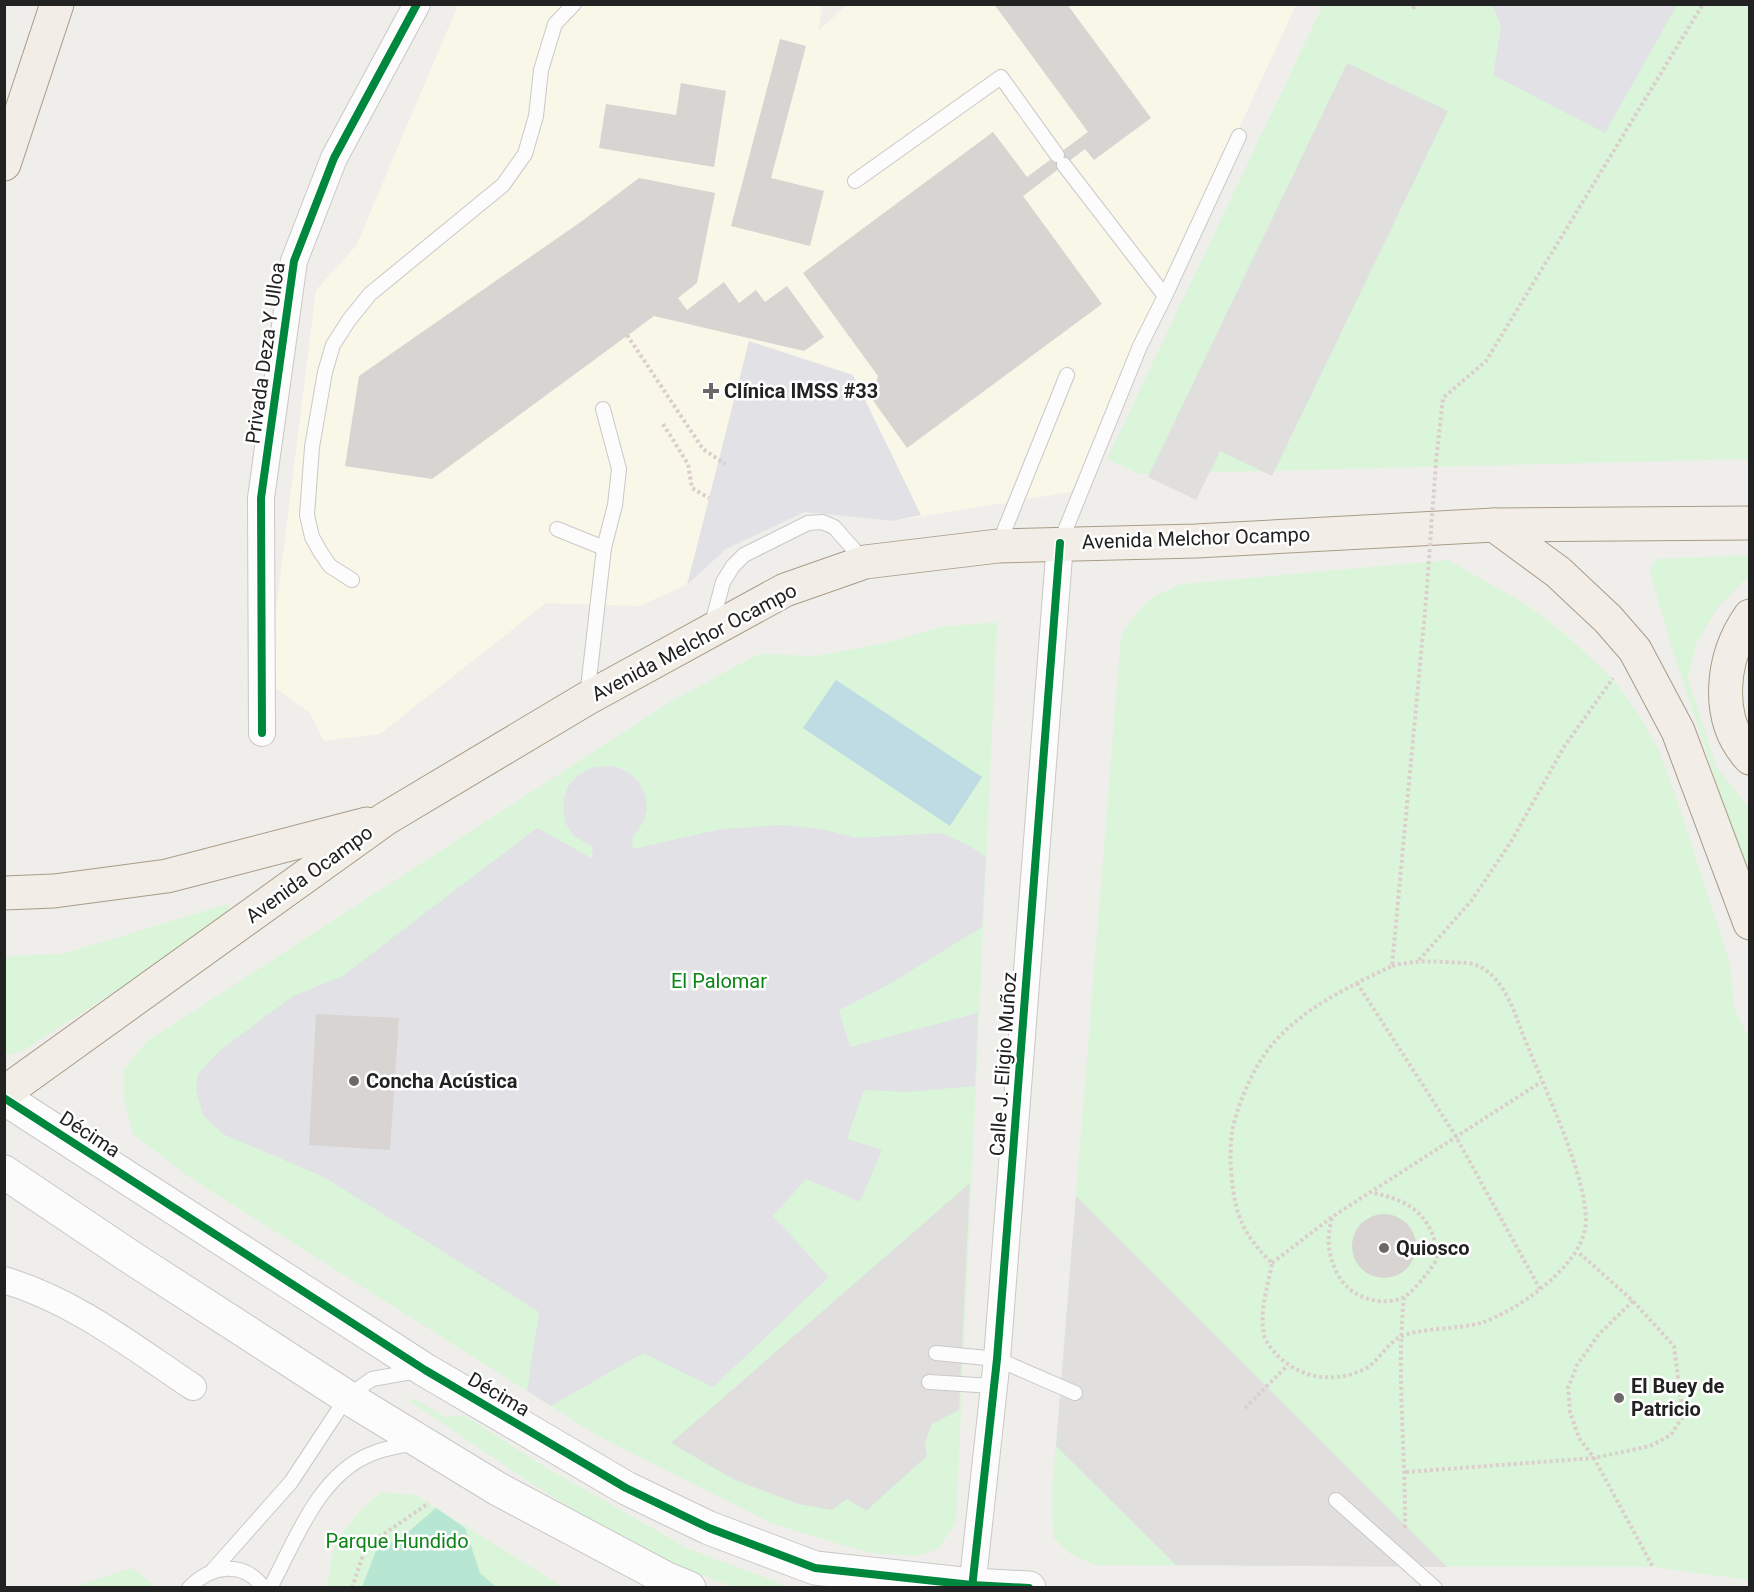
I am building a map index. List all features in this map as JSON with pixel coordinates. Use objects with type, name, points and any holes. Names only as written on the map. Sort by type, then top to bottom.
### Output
[{"type":"main road","points":[[4,164],[57,4]]},
{"type":"main road","name":"Avenida Melchor Ocampo","points":[[385,819],[586,699],[784,590],[865,562],[998,546],[1060,543],[1196,540],[1494,525],[1749,523]]},
{"type":"main road","points":[[1494,525],[1558,572],[1635,650],[1677,731],[1749,923]]},
{"type":"main road","points":[[1749,616],[1726,667],[1726,716],[1741,749],[1749,758]]},
{"type":"main road","name":"Avenida Ocampo","points":[[4,893],[54,891],[167,876],[385,819]]},
{"type":"main road","name":"Avenida Ocampo","points":[[4,1093],[385,819]]},
{"type":"street","name":"Privada Deza Y Ulloa","points":[[262,734],[261,498],[294,261],[334,158],[417,4]]},
{"type":"street","name":"Calle J. Eligio Muñoz","points":[[972,1586],[997,1359],[1060,543]]},
{"type":"street","name":"Décima","points":[[4,1098],[425,1370],[626,1488],[709,1528],[815,1568],[972,1586],[1029,1587]]},
{"type":"street","points":[[4,1172],[132,1258],[347,1396],[498,1489],[667,1579],[689,1587]]},
{"type":"street","points":[[4,1280],[30,1288],[70,1306],[193,1387]]},
{"type":"lane","points":[[352,580],[330,566],[325,560],[312,537],[307,515],[312,447],[325,372],[333,345],[370,294],[502,185],[525,154],[536,116],[542,70],[555,24],[574,4]]},
{"type":"lane","points":[[855,181],[1001,77],[1060,160],[1165,296]]},
{"type":"lane","points":[[1060,543],[1140,346],[1239,136]]},
{"type":"lane","points":[[998,546],[1068,375]]},
{"type":"lane","points":[[586,699],[604,548],[615,505],[619,469],[603,409]]},
{"type":"lane","points":[[710,632],[723,582],[733,566],[744,555],[808,523],[822,522],[834,527],[865,562]]},
{"type":"lane","points":[[557,529],[604,548]]},
{"type":"lane","points":[[936,1353],[997,1359],[1075,1393]]},
{"type":"lane","points":[[213,1570],[291,1482],[347,1396],[372,1379],[425,1370]]},
{"type":"lane","points":[[929,1382],[993,1386]]},
{"type":"lane","points":[[270,1587],[318,1497],[343,1472],[370,1454],[421,1441]]},
{"type":"lane","points":[[1336,1500],[1435,1587]]},
{"type":"lane","points":[[189,1587],[199,1577],[213,1570],[229,1568],[244,1571],[258,1579],[264,1587]]},
{"type":"path","points":[[1392,966],[1443,398],[1486,361],[1703,4]]},
{"type":"path","points":[[627,335],[703,449],[725,464]]},
{"type":"path","points":[[663,424],[688,464],[692,488],[709,498]]},
{"type":"path","points":[[1418,960],[1472,900],[1512,840],[1564,747],[1613,679]]},
{"type":"path","points":[[1272,1263],[1260,1252],[1241,1222],[1232,1185],[1232,1133],[1249,1084],[1271,1046],[1307,1013],[1357,983],[1392,966],[1418,960],[1474,964],[1494,977],[1511,1005],[1576,1167],[1585,1204],[1585,1228],[1578,1252],[1540,1289],[1513,1309],[1480,1323],[1400,1337],[1365,1369],[1345,1376],[1323,1379],[1303,1374],[1288,1365],[1264,1337],[1262,1318],[1272,1263],[1332,1217],[1455,1135],[1541,1082]]},
{"type":"path","points":[[1357,983],[1455,1135],[1540,1289]]},
{"type":"path","points":[[1332,1217],[1327,1238],[1330,1260],[1342,1283],[1361,1298],[1386,1301],[1404,1297],[1423,1279],[1436,1261],[1435,1241],[1427,1221],[1413,1207],[1390,1196],[1370,1192]]},
{"type":"path","points":[[1406,1472],[1594,1458],[1650,1446],[1671,1435],[1683,1416],[1674,1346],[1634,1301],[1578,1252]]},
{"type":"path","points":[[1404,1297],[1400,1337],[1406,1472],[1404,1561]]},
{"type":"path","points":[[1634,1301],[1599,1335],[1577,1365],[1569,1388],[1570,1412],[1579,1438],[1594,1458],[1653,1567]]},
{"type":"path","points":[[1245,1408],[1288,1365]]},
{"type":"path","points":[[352,1587],[366,1546],[429,1503]]},
{"type":"shaded area","name":"Clínica IMSS #33","points":[[458,5],[822,5],[818,31],[847,5],[1296,5],[1071,492],[893,521],[805,512],[726,549],[687,585],[639,606],[546,603],[380,734],[324,741],[309,712],[274,687],[270,658],[316,290],[356,246]]},
{"type":"shaded area","points":[[1492,5],[1677,5],[1605,133],[1493,75],[1501,26]]},
{"type":"shaded area","points":[[1347,63],[1448,111],[1272,476],[1220,451],[1196,500],[1148,477]]},
{"type":"shaded area","points":[[749,341],[853,375],[921,515],[893,521],[805,512],[726,549],[687,585]]},
{"type":"shaded area","points":[[617,767],[629,773],[639,782],[645,795],[647,808],[644,821],[632,838],[633,849],[722,829],[782,825],[822,829],[857,838],[941,833],[968,845],[986,857],[982,927],[888,985],[839,1010],[850,1047],[978,1013],[975,1086],[908,1092],[864,1090],[847,1139],[882,1150],[860,1202],[806,1179],[773,1216],[829,1277],[713,1387],[643,1353],[551,1406],[527,1391],[539,1312],[324,1177],[223,1134],[203,1115],[196,1090],[198,1074],[218,1052],[293,996],[341,977],[537,828],[593,859],[592,847],[574,836],[566,824],[563,810],[564,797],[569,785],[579,775],[590,768]]},
{"type":"shaded area","points":[[970,1183],[959,1410],[932,1424],[925,1442],[927,1456],[866,1511],[847,1499],[832,1510],[798,1504],[733,1479],[671,1443]]},
{"type":"shaded area","points":[[1076,1196],[1447,1567],[1176,1565],[1056,1446]]},
{"type":"green space","points":[[1323,5],[1749,5],[1749,459],[1140,474],[1107,459]]},
{"type":"green space","points":[[1749,555],[1749,575],[1719,606],[1697,642],[1688,678],[1716,766],[1749,808],[1749,880],[1673,652],[1649,569],[1657,559]]},
{"type":"green space","points":[[1448,560],[1524,603],[1565,634],[1613,679],[1639,715],[1659,750],[1730,963],[1734,1007],[1750,1042],[1749,1580],[1653,1567],[1094,1565],[1069,1553],[1053,1537],[1052,1491],[1121,636],[1133,617],[1146,603],[1183,584]]},
{"type":"green space","name":"El Palomar","points":[[997,622],[956,1523],[938,1549],[916,1556],[870,1553],[773,1524],[598,1436],[186,1175],[133,1134],[124,1099],[124,1069],[146,1042],[670,702],[759,654],[815,656],[886,643],[941,627]]},
{"type":"green space","points":[[227,904],[231,915],[210,930],[27,1048],[11,1055],[5,1052],[4,956],[63,954]]},
{"type":"green space","points":[[413,1398],[446,1417],[464,1415],[545,1467],[689,1549],[790,1587],[756,1589],[736,1587],[693,1572],[650,1552],[608,1530],[526,1480],[409,1401]]},
{"type":"green space","name":"Parque Hundido","points":[[382,1492],[415,1495],[563,1587],[326,1588],[336,1540],[362,1509]]},
{"type":"green space","points":[[436,1508],[465,1528],[480,1573],[496,1587],[362,1587],[376,1551],[406,1534]]},
{"type":"green space","points":[[132,1568],[156,1587],[72,1587]]},
{"type":"water","points":[[836,680],[982,777],[950,826],[803,728]]},
{"type":"building","points":[[994,4],[1067,4],[1151,118],[1094,160],[1085,149],[1023,196],[1102,304],[907,448],[872,399],[878,376],[803,273],[993,132],[1027,177],[1088,132]]},
{"type":"building","points":[[780,39],[806,46],[771,178],[824,191],[810,246],[731,226]]},
{"type":"building","points":[[681,83],[726,91],[714,167],[599,148],[606,104],[676,115]]},
{"type":"building","points":[[639,178],[715,193],[697,283],[678,298],[687,310],[724,282],[739,303],[756,290],[765,302],[787,286],[824,337],[804,351],[654,316],[432,479],[345,466],[359,376],[582,221]]},
{"type":"building","name":"Concha Acústica","points":[[316,1014],[399,1018],[390,1150],[309,1145]]},
{"type":"building","name":"Quiosco","points":[[1378,1214],[1390,1214],[1407,1223],[1414,1234],[1416,1246],[1414,1258],[1407,1269],[1390,1278],[1378,1278],[1366,1273],[1357,1264],[1352,1252],[1352,1240],[1357,1228],[1366,1219]]},
{"type":"cycle path","points":[[262,733],[261,498],[294,261],[334,158],[417,4]]},
{"type":"cycle path","points":[[972,1588],[997,1359],[1060,543]]},
{"type":"cycle path","points":[[4,1098],[425,1370],[626,1488],[709,1528],[815,1568],[972,1585],[1029,1588]]},
{"type":"place","name":"Clínica IMSS #33","points":[[711,391]]},
{"type":"place","name":"Concha Acústica","points":[[354,1081]]},
{"type":"place","name":"Quiosco","points":[[1384,1248]]},
{"type":"place","name":"El Buey de Patricio","points":[[1619,1398]]}]
